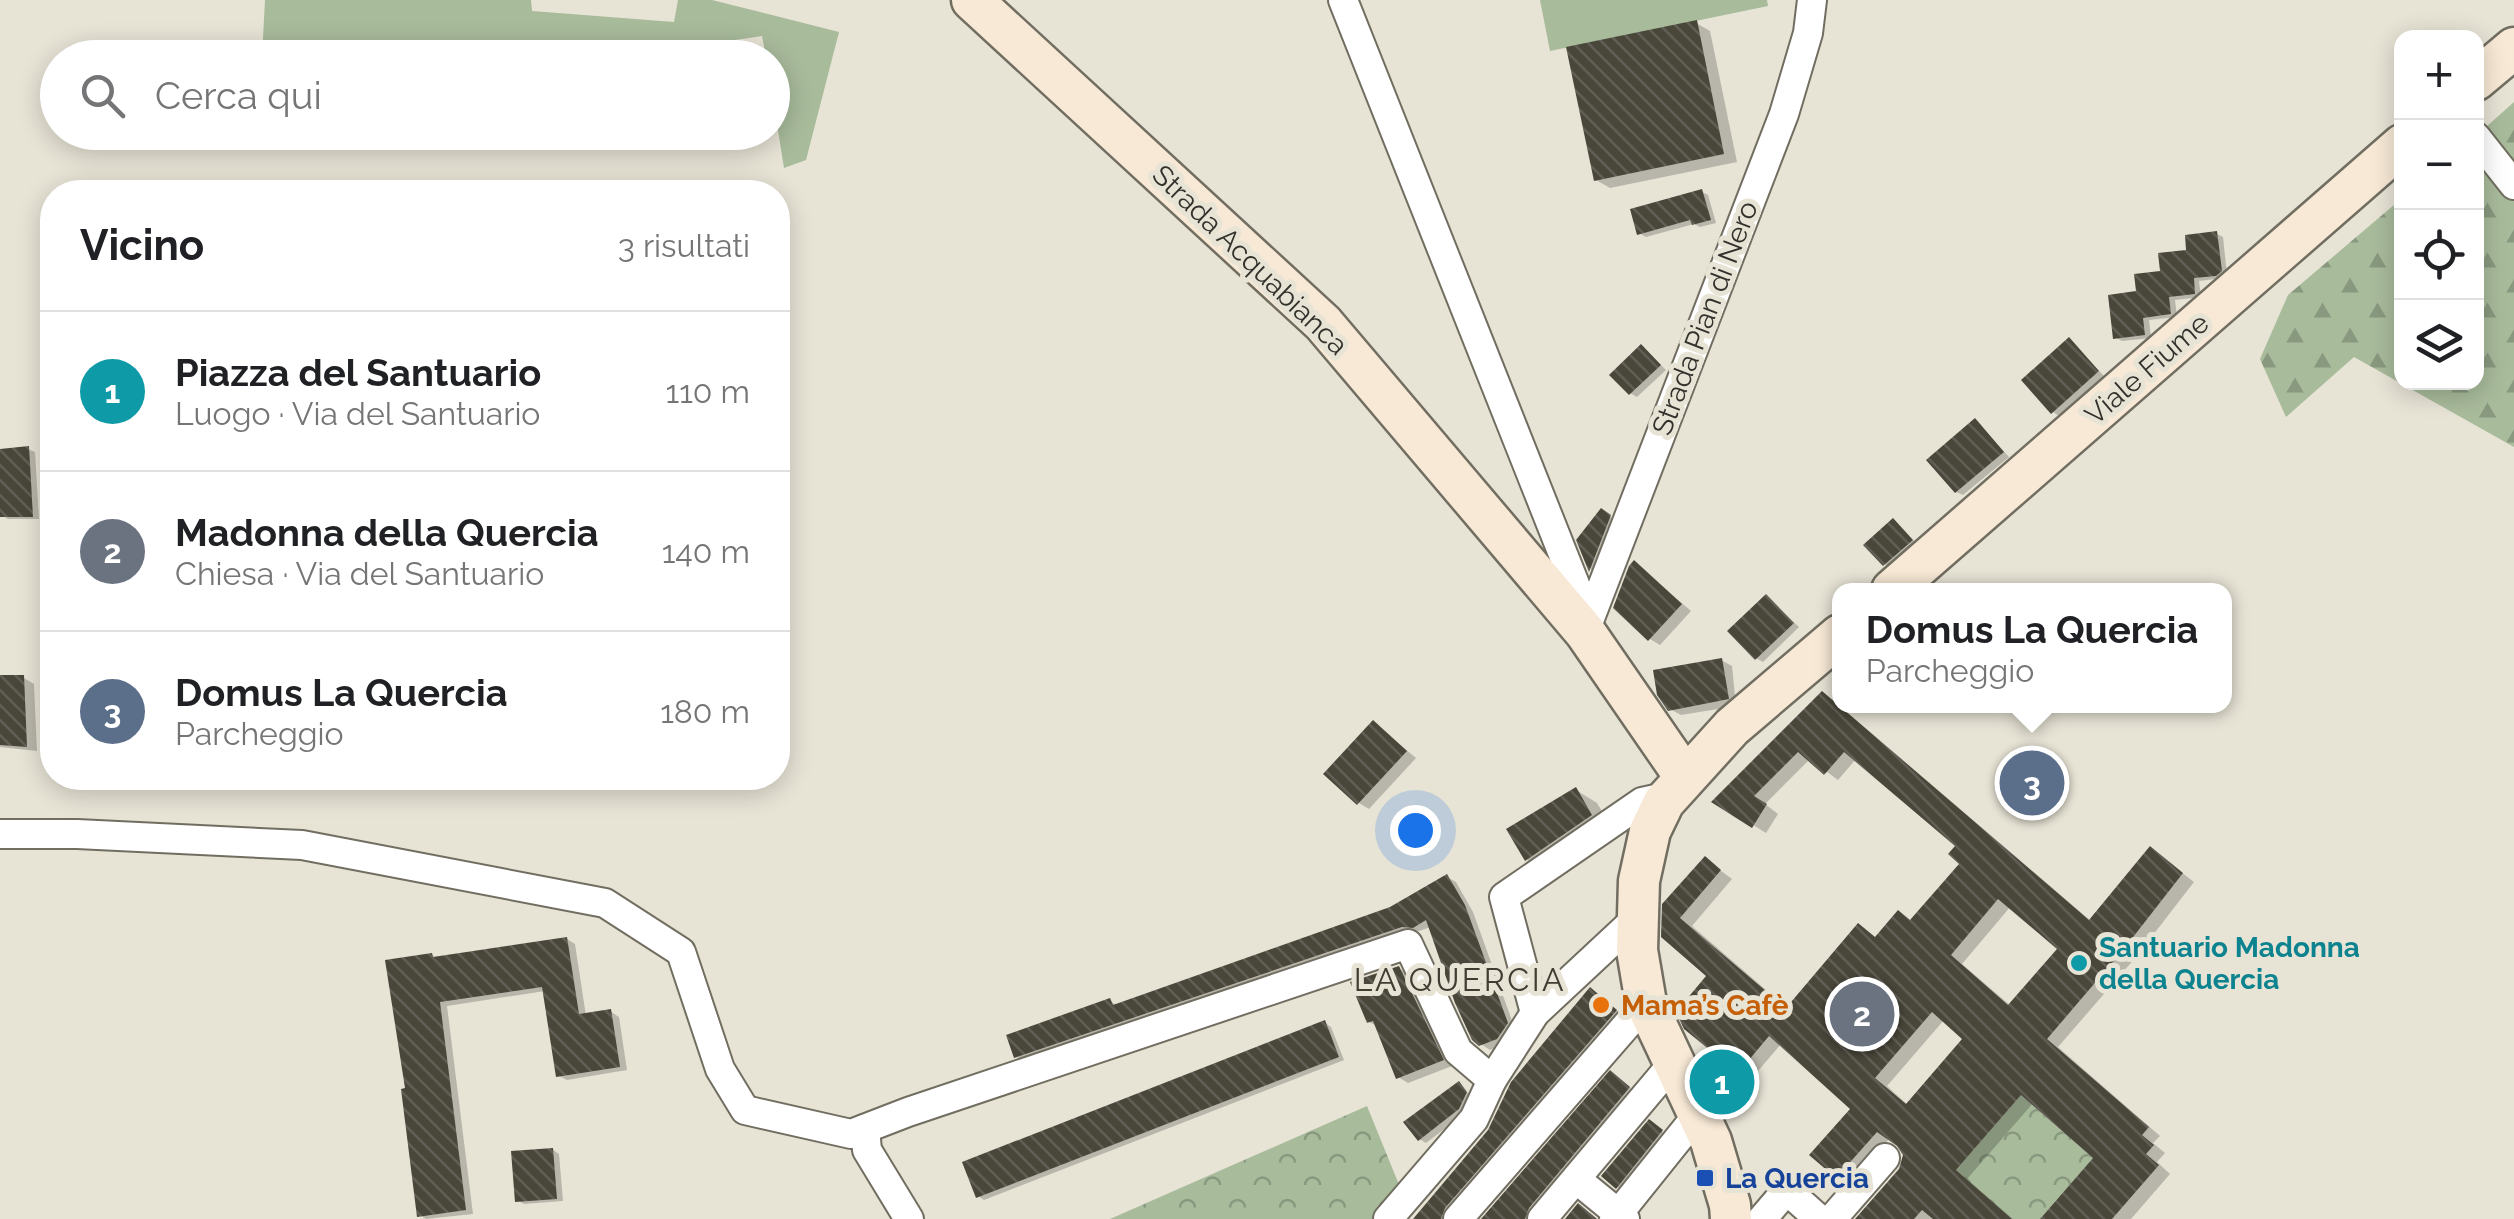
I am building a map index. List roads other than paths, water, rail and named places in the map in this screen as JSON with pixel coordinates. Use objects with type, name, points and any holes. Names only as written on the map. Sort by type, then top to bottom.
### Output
[{"type":"main road","name":"Strada Acquabianca","points":[[972,0],[1323,323],[1584,632],[1677,787]]},
{"type":"main road","points":[[2484,73],[2514,48]]},
{"type":"main road","name":"Viale Fiume","points":[[1900,583],[2394,152]]},
{"type":"main road","points":[[1730,1219],[1720,1166],[1646,1003],[1637,950],[1639,881],[1650,831],[1677,787],[1732,728],[1832,642]]},
{"type":"street","name":"Strada Acquabianca","points":[[1343,0],[1582,602],[1584,632]]},
{"type":"street","name":"Strada Pian di Nero","points":[[1584,632],[1784,114],[1808,33],[1812,0]]},
{"type":"street","points":[[2484,147],[2514,185]]},
{"type":"street","points":[[1534,1012],[1504,898],[1642,802],[1677,787]]},
{"type":"street","points":[[0,834],[302,845],[604,903],[681,952],[720,1069],[745,1110],[851,1134],[1408,944],[1458,1051],[1492,1080]]},
{"type":"street","points":[[1388,1219],[1474,1119],[1492,1080],[1534,1012],[1638,918]]},
{"type":"street","points":[[1458,1219],[1646,1003]]},
{"type":"street","points":[[1542,1219],[1674,1062]]},
{"type":"street","points":[[1576,1179],[1619,1217],[1699,1114]]},
{"type":"street","points":[[865,1128],[867,1150],[909,1219]]},
{"type":"street","points":[[1832,1219],[1885,1158]]},
{"type":"street","points":[[1762,1219],[1780,1198],[1792,1194],[1820,1219]]},
{"type":"place","name":"Domus La Quercia","points":[[2032,783]]},
{"type":"place","name":"Santuario Madonna della Quercia","points":[[2079,963]]},
{"type":"place","name":"Mama’s Cafè","points":[[1601,1005]]},
{"type":"place","name":"Madonna della Quercia","points":[[1862,1014]]},
{"type":"place","name":"Piazza del Santuario","points":[[1722,1082]]},
{"type":"place","name":"La Quercia","points":[[1705,1178]]},
{"type":"district","name":"LA QUERCIA","points":[[1460,979]]}]
